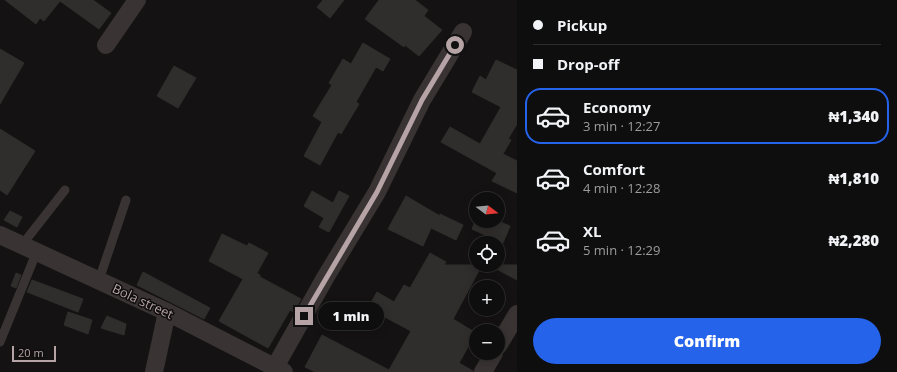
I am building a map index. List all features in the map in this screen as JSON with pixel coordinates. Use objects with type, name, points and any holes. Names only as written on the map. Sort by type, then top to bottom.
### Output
[{"type":"street","points":[[106,45],[137,0]]},
{"type":"street","points":[[279,370],[325,278],[377,192],[422,100],[463,32]]},
{"type":"street","name":"Bola street","points":[[0,235],[167,312],[279,370]]},
{"type":"street","points":[[154,372],[167,312]]},
{"type":"street","points":[[505,334],[517,314]]},
{"type":"street","points":[[483,372],[490,360]]},
{"type":"lane","points":[[0,342],[29,248],[65,190]]},
{"type":"lane","points":[[99,280],[126,200]]},
{"type":"building","points":[[5,0],[93,0],[111,13],[99,29],[60,1],[44,21],[40,18],[36,24]]},
{"type":"building","points":[[323,0],[344,0],[330,18],[317,7]]},
{"type":"building","points":[[379,0],[415,0],[428,10],[424,16],[442,30],[419,56],[365,19]]},
{"type":"building","points":[[363,43],[390,59],[383,71],[376,67],[356,102],[359,104],[341,134],[338,132],[320,165],[304,156],[322,122],[313,116],[332,85],[329,83],[343,59],[351,64]]},
{"type":"building","points":[[0,49],[24,63],[0,104]]},
{"type":"building","points":[[496,60],[517,70],[517,124],[508,139],[511,140],[503,154],[517,161],[517,193],[492,181],[497,173],[441,142],[450,127],[480,144],[501,107],[472,92],[480,76],[486,80]]},
{"type":"building","points":[[174,66],[196,78],[178,108],[157,96]]},
{"type":"building","points":[[0,129],[35,151],[7,195],[0,190]]},
{"type":"building","points":[[312,191],[333,203],[339,191],[349,196],[329,232],[319,227],[324,218],[304,206]]},
{"type":"building","points":[[406,196],[440,216],[440,214],[463,225],[456,240],[431,228],[423,246],[388,229]]},
{"type":"building","points":[[10,211],[22,217],[17,227],[4,220]]},
{"type":"building","points":[[505,224],[510,226],[505,238],[505,236],[488,236],[472,229],[505,228]]},
{"type":"building","points":[[222,234],[247,246],[249,243],[268,253],[257,273],[260,277],[301,299],[294,312],[290,310],[268,348],[219,321],[243,279],[209,261]]},
{"type":"building","points":[[430,253],[446,262],[444,265],[469,265],[469,272],[478,272],[474,280],[469,280],[469,289],[453,319],[469,329],[469,345],[459,363],[473,372],[315,372],[305,367],[322,335],[389,370],[411,331],[368,308],[377,292],[394,302],[404,285],[410,288]]},
{"type":"building","points":[[505,265],[517,265],[517,280],[502,272],[505,272]]},
{"type":"building","points":[[143,272],[210,308],[204,319],[137,285]]},
{"type":"building","points":[[16,273],[21,275],[16,288],[11,286]]},
{"type":"building","points":[[32,280],[83,299],[78,312],[27,292]]},
{"type":"building","points":[[68,312],[92,320],[88,334],[64,325]]},
{"type":"building","points":[[107,316],[126,324],[124,335],[101,328]]},
{"type":"route","points":[[304,316],[377,192],[422,100],[455,45]]}]
